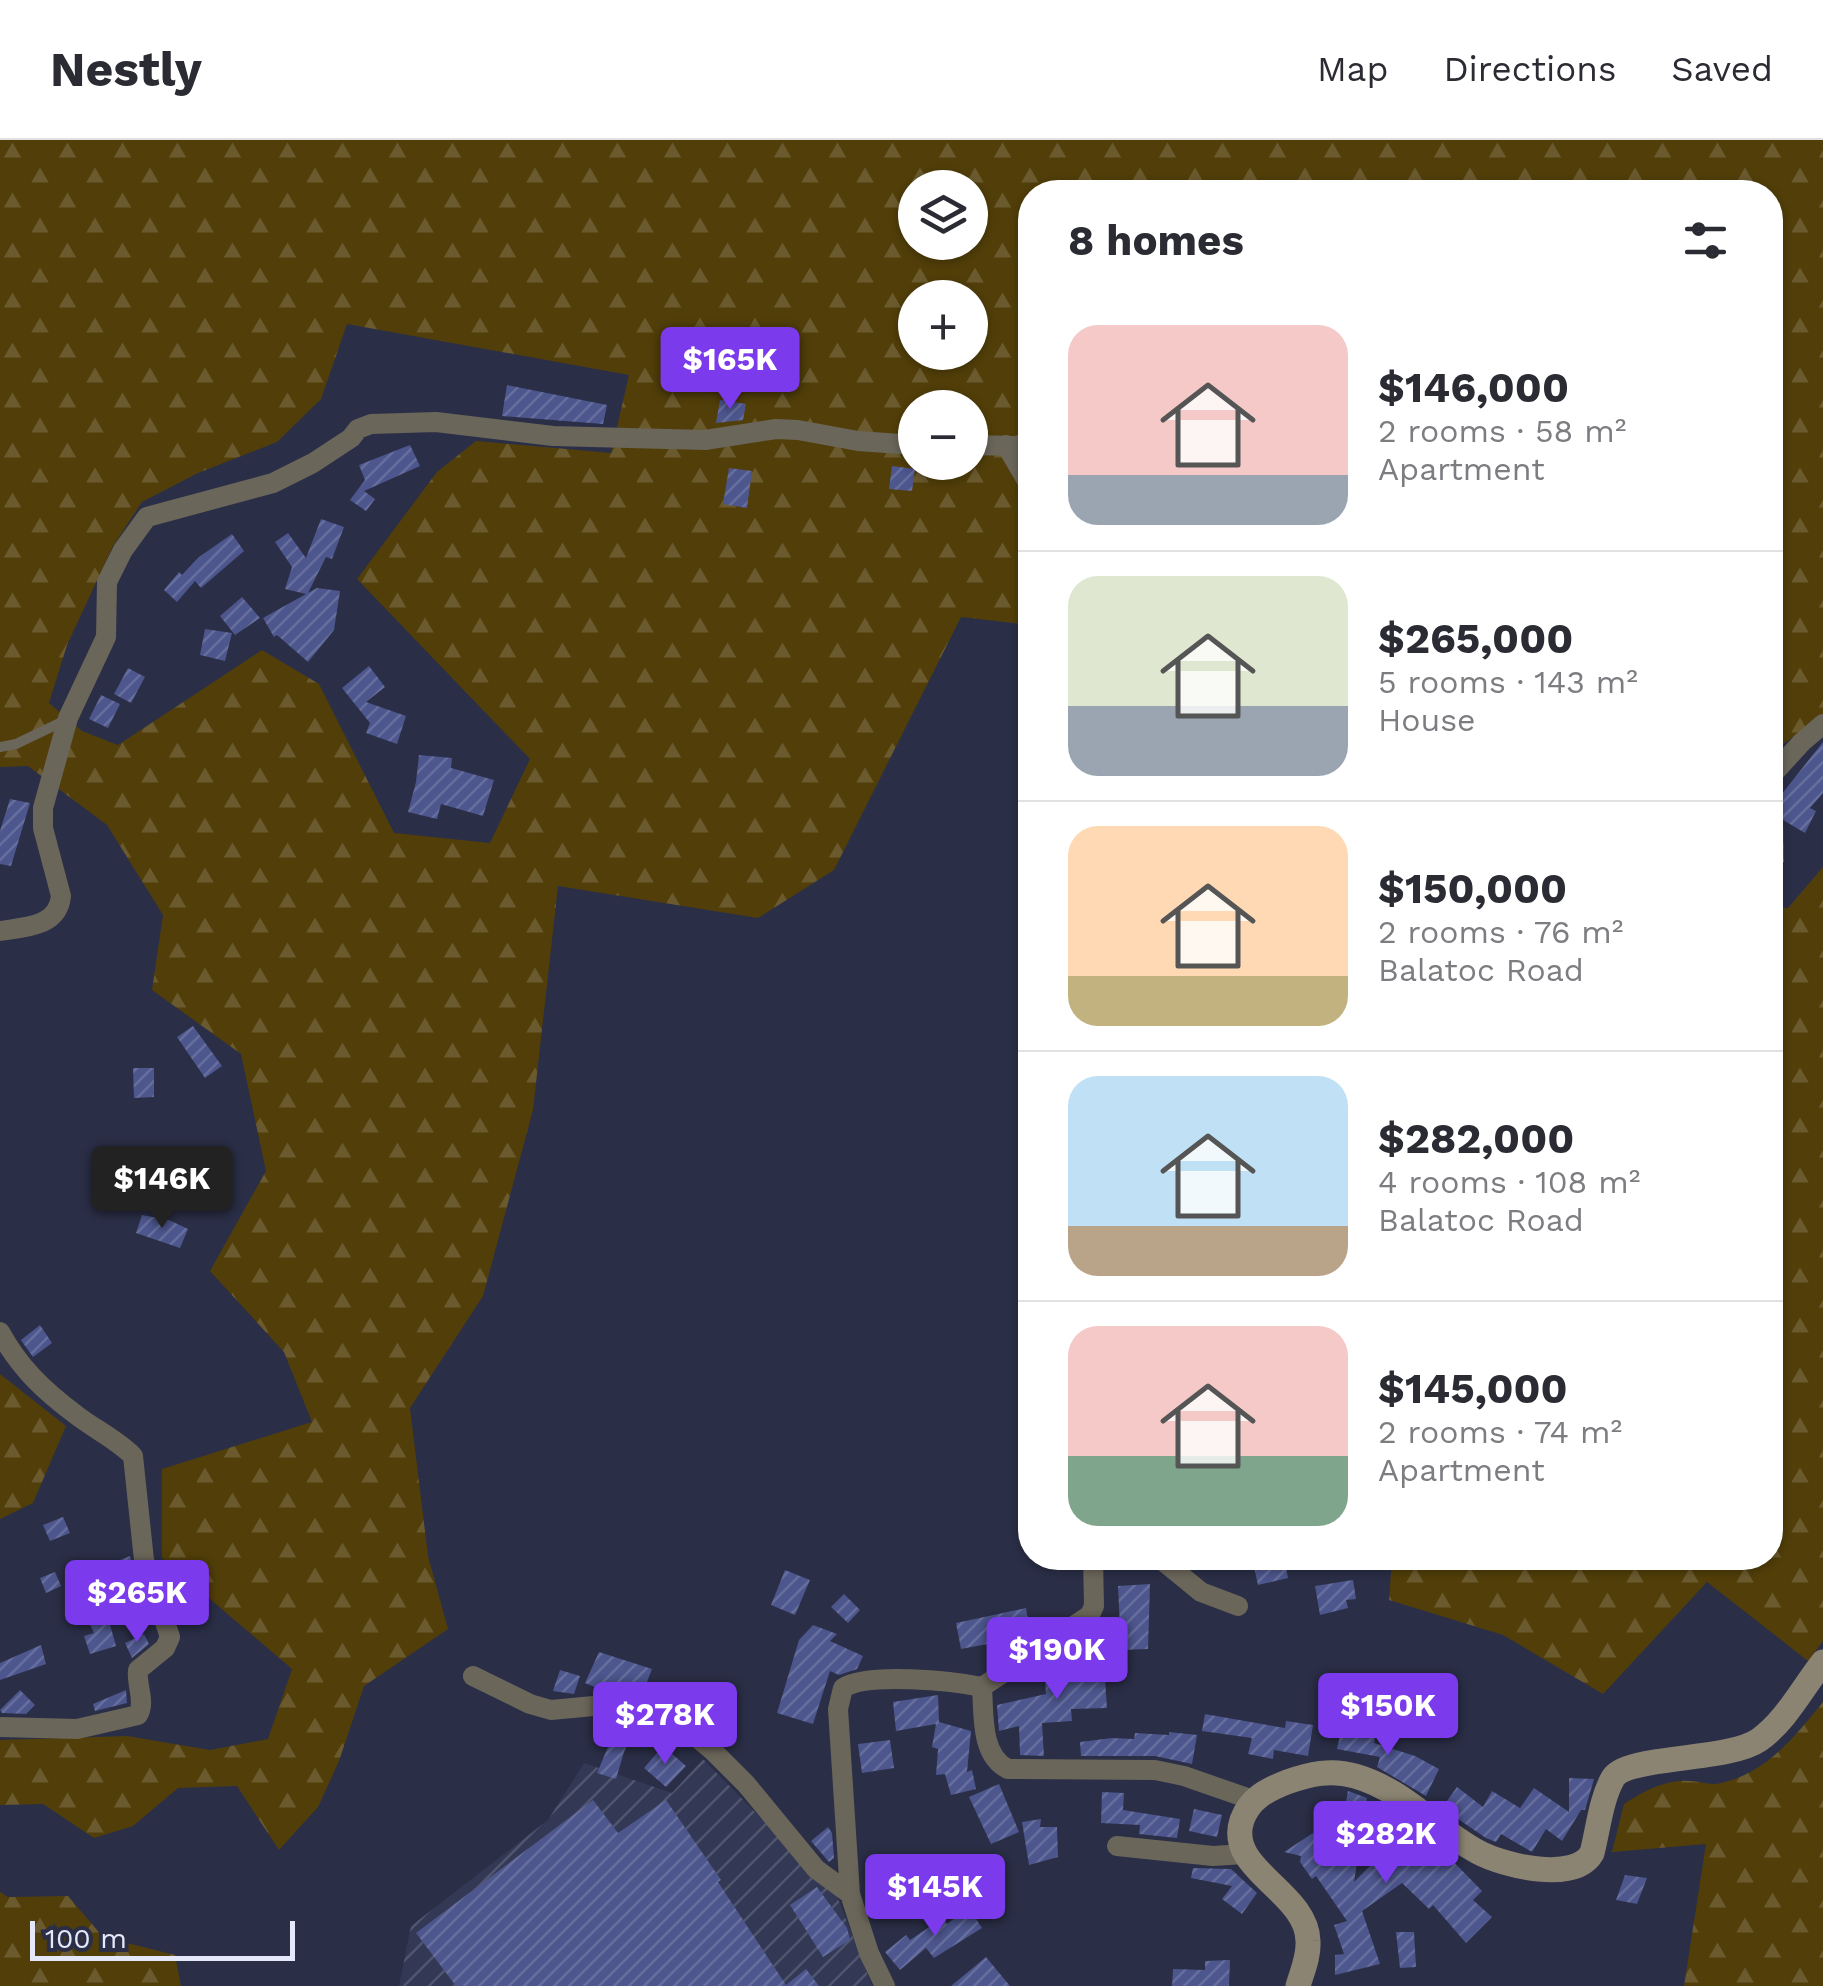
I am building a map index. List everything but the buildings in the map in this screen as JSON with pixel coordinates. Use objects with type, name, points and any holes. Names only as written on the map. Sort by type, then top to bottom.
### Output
[{"type":"main road","points":[[1298,1986],[1306,1960],[1306,1924],[1287,1897],[1245,1854],[1239,1830],[1252,1800],[1268,1790],[1301,1777],[1338,1772],[1400,1796],[1484,1855],[1519,1866],[1574,1868],[1592,1853],[1611,1781],[1621,1770],[1641,1763],[1690,1760],[1752,1744],[1780,1718],[1823,1662]]},
{"type":"street","points":[[0,931],[40,924],[60,906],[61,896],[43,828],[43,808],[68,718],[106,637],[107,582],[123,550],[147,517],[274,483],[313,463],[371,424],[436,422],[553,436],[706,440],[798,430],[898,444]]},
{"type":"street","points":[[988,445],[1018,444]]},
{"type":"street","points":[[1006,445],[1018,466]]},
{"type":"street","points":[[1783,763],[1823,724]]},
{"type":"street","points":[[0,1332],[16,1362],[36,1381],[133,1456],[144,1560],[170,1637],[166,1648],[138,1670],[136,1680],[142,1705],[138,1715],[77,1730],[0,1727]]},
{"type":"street","points":[[885,1986],[868,1952],[850,1894],[838,1709],[843,1688],[867,1680],[982,1687],[1090,1615],[1094,1606],[1093,1570]]},
{"type":"street","points":[[1175,1570],[1201,1592],[1238,1606]]},
{"type":"street","points":[[472,1676],[551,1710],[625,1703],[664,1710],[746,1784],[816,1870],[850,1894]]},
{"type":"street","points":[[982,1687],[988,1746],[993,1758],[1008,1768],[1155,1770],[1252,1800]]},
{"type":"street","points":[[1118,1846],[1213,1856],[1245,1854]]},
{"type":"lane","points":[[0,747],[16,744],[68,718]]},
{"type":"shaded area","points":[[703,1759],[837,1896],[872,1986],[399,1986],[411,1926],[548,1820],[584,1763],[672,1793]]},
{"type":"green space","points":[[0,140],[1823,140],[1823,715],[1783,744],[1783,180],[1018,180],[1018,624],[961,617],[834,870],[758,918],[558,886],[533,1110],[483,1296],[410,1408],[428,1556],[448,1629],[364,1686],[339,1761],[318,1807],[279,1850],[237,1786],[178,1788],[133,1826],[94,1838],[43,1804],[0,1805],[0,1740],[127,1736],[210,1750],[268,1739],[292,1669],[162,1558],[162,1469],[312,1422],[284,1352],[210,1271],[266,1171],[241,1054],[152,990],[163,915],[107,825],[28,766],[0,767]],"holes":[[[347,324],[629,375],[611,453],[476,441],[437,472],[357,579],[530,759],[490,843],[394,833],[319,684],[262,650],[118,745],[82,731],[49,703],[67,645],[113,546],[142,502],[198,473],[277,442],[321,399]]]},
{"type":"green space","points":[[1823,867],[1823,1641],[1808,1661],[1707,1582],[1603,1694],[1503,1635],[1389,1600],[1391,1570],[1783,1570],[1783,908],[1788,908]]},
{"type":"green space","points":[[0,1374],[66,1426],[33,1503],[0,1519]]},
{"type":"green space","points":[[1823,1702],[1823,1986],[1684,1986],[1706,1844],[1612,1852],[1624,1804],[1664,1784],[1717,1784],[1752,1771],[1779,1752]]},
{"type":"green space","points":[[0,1892],[8,1897],[68,1896],[103,1937],[175,1955],[181,1986],[0,1986]]}]
